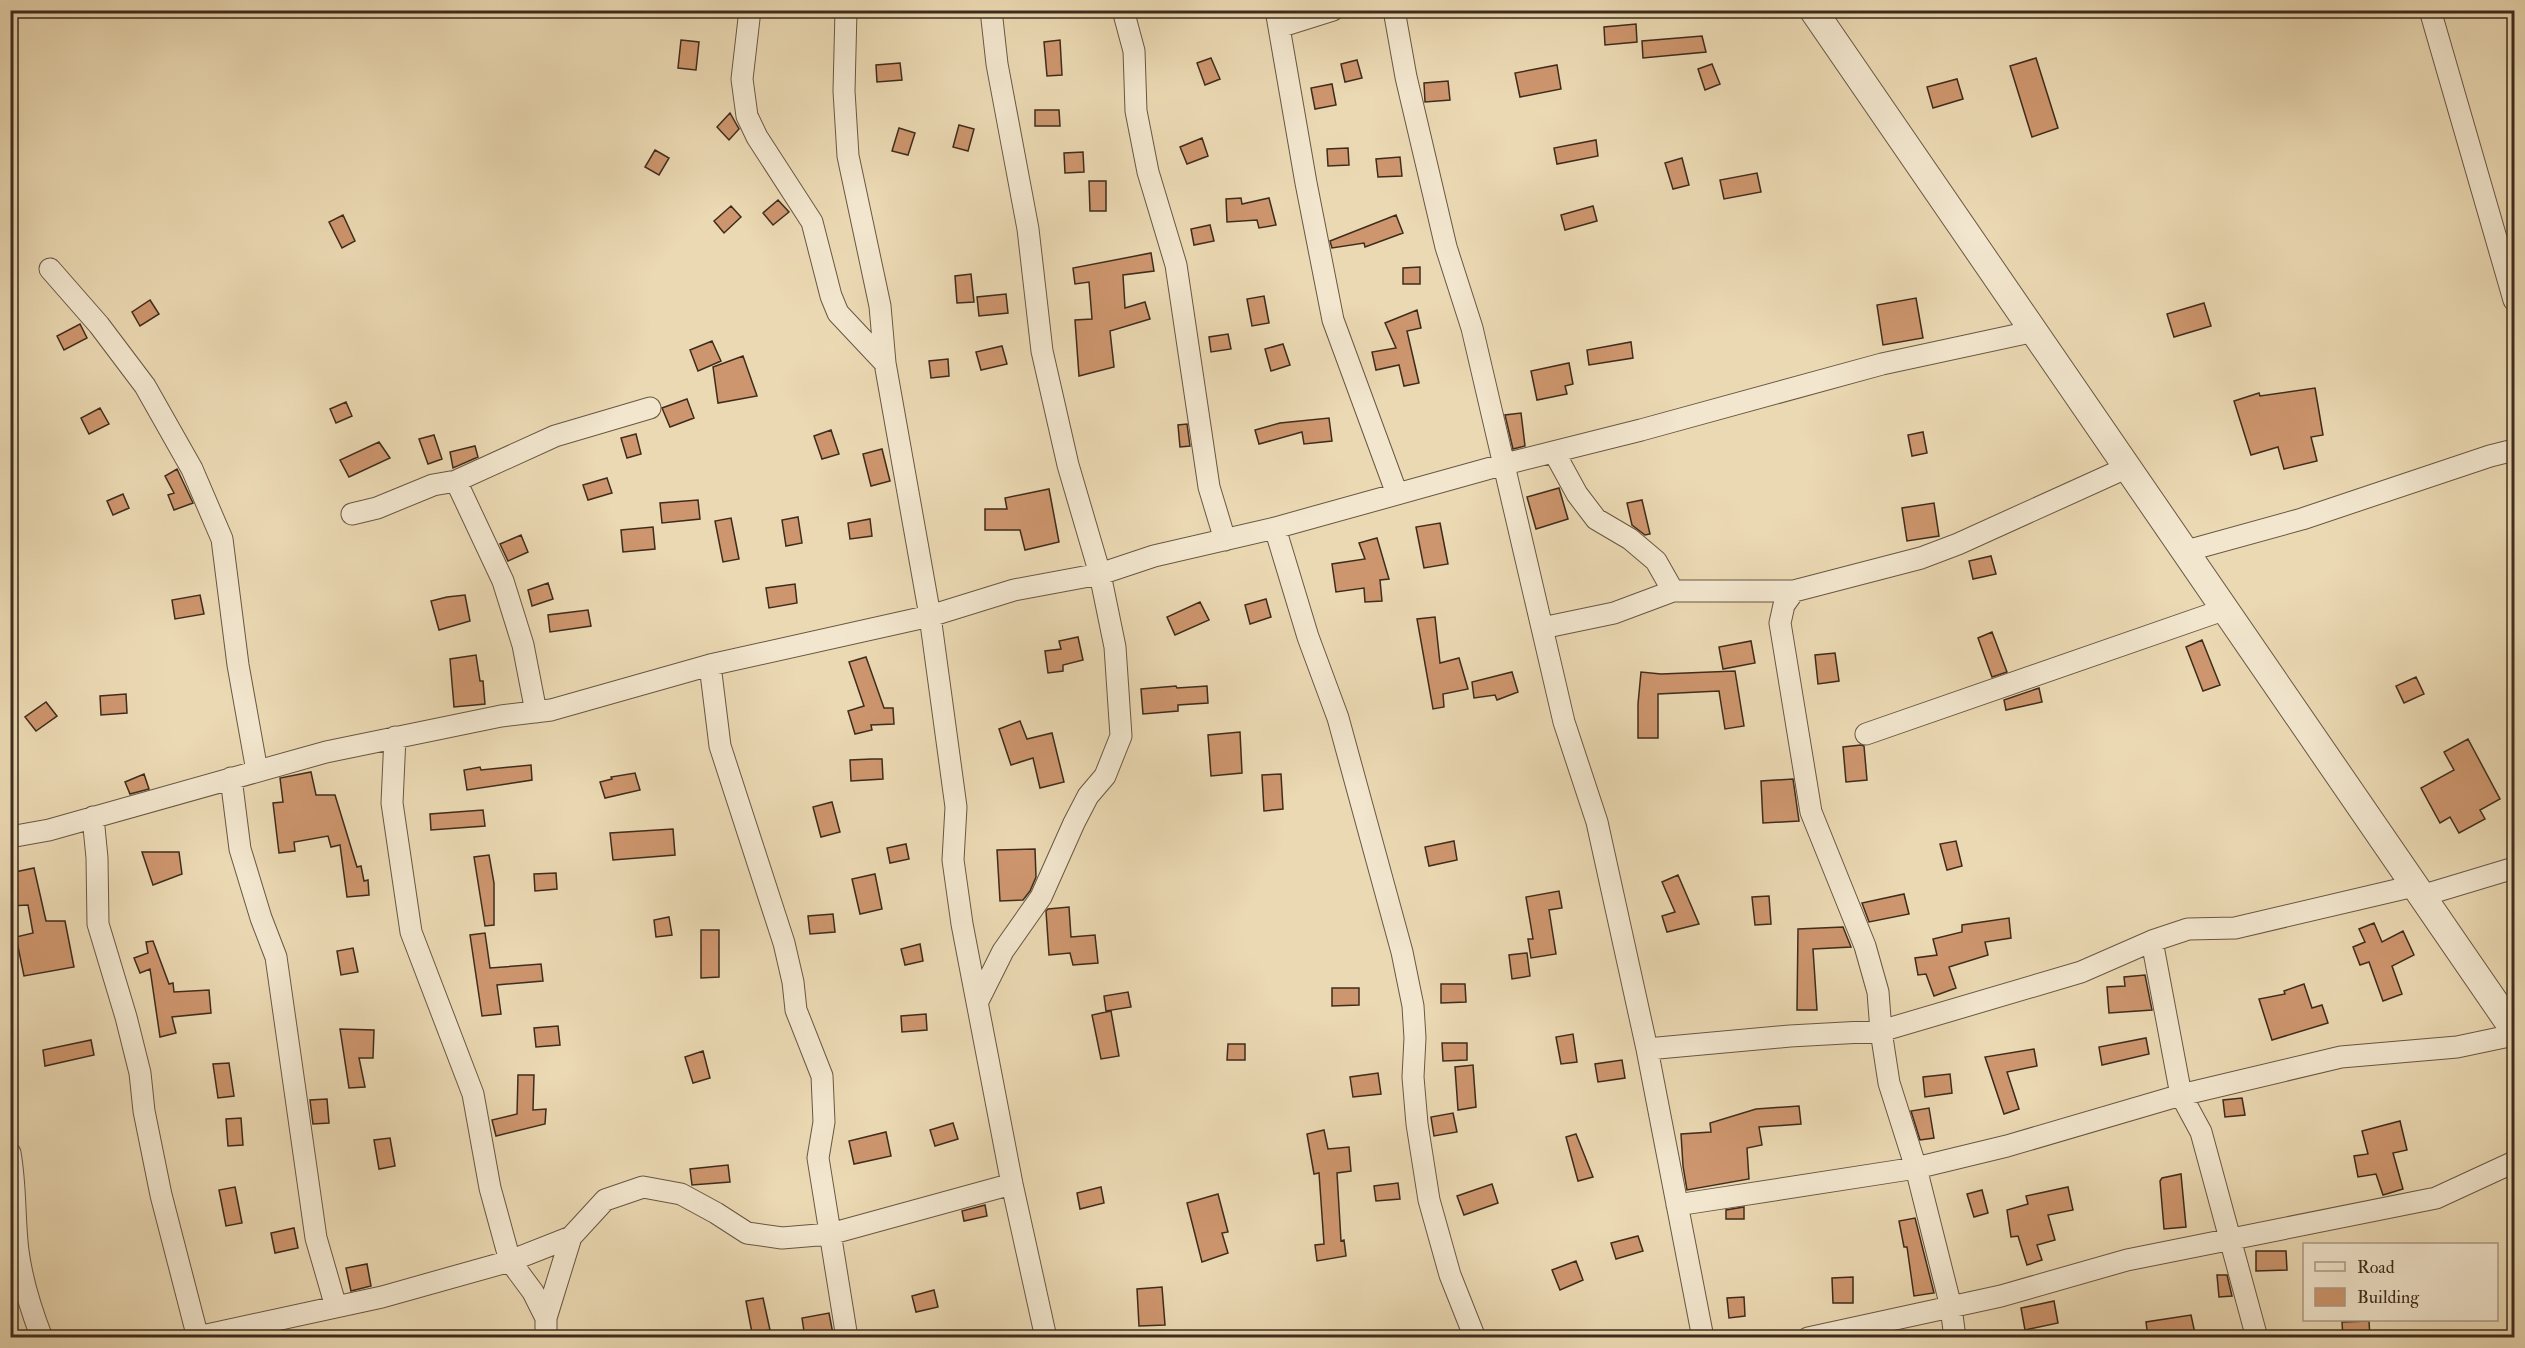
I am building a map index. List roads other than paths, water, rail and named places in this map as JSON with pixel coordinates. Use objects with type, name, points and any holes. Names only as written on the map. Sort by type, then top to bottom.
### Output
[{"type":"street","points":[[750,10],[742,79],[747,116],[757,137],[812,222],[831,296],[838,314],[885,363]]},
{"type":"street","points":[[846,10],[844,90],[848,156],[880,306],[885,363],[930,616],[956,807],[953,860],[962,924],[1012,1184],[1046,1338]]},
{"type":"street","points":[[978,1000],[1003,951],[1041,897],[1088,796],[1105,776],[1121,736],[1115,647],[1100,573],[1068,465],[1042,351],[1028,229],[997,64],[991,10]]},
{"type":"street","points":[[1123,10],[1134,51],[1136,111],[1149,172],[1176,265],[1207,477],[1225,540]]},
{"type":"street","points":[[1333,10],[1278,19],[1306,183],[1333,320],[1397,494]]},
{"type":"street","points":[[1394,10],[1406,77],[1446,247],[1472,328],[1564,722],[1597,822],[1647,1049],[1703,1338]]},
{"type":"street","points":[[1813,10],[1832,41],[2035,331],[2514,1030]]},
{"type":"street","points":[[2430,10],[2514,300]]},
{"type":"street","points":[[50,269],[99,325],[145,386],[192,470],[222,539],[238,665],[257,771]]},
{"type":"street","points":[[10,837],[49,830],[326,752],[501,716],[551,710],[710,665],[930,616],[1014,590],[1100,573],[1154,556],[1275,528],[1882,364],[2035,331]]},
{"type":"street","points":[[352,514],[377,508],[433,485],[456,481],[555,436],[650,408]]},
{"type":"street","points":[[2186,551],[2302,519],[2514,450]]},
{"type":"street","points":[[1554,452],[1578,495],[1596,519],[1630,539],[1656,561],[1673,591]]},
{"type":"street","points":[[1542,628],[1614,613],[1673,591],[1794,591],[1921,558],[1959,544],[2128,467]]},
{"type":"street","points":[[456,481],[503,581],[523,645],[536,712]]},
{"type":"street","points":[[1275,528],[1308,637],[1338,718],[1402,952],[1413,1006],[1415,1038],[1413,1077],[1417,1124],[1429,1200],[1450,1275],[1475,1338]]},
{"type":"street","points":[[1794,591],[1784,605],[1780,623],[1811,812],[1865,946],[1878,992],[1889,1083],[1916,1168],[1951,1308],[1954,1338]]},
{"type":"street","points":[[1866,734],[2226,609]]},
{"type":"street","points":[[710,665],[720,746],[784,943],[793,982],[796,1010],[822,1076],[824,1122],[818,1158],[845,1336]]},
{"type":"street","points":[[395,737],[392,803],[411,932],[472,1094],[490,1188],[510,1261],[533,1292],[546,1328]]},
{"type":"street","points":[[231,778],[240,849],[261,918],[276,957],[316,1238],[336,1307]]},
{"type":"street","points":[[93,818],[97,858],[98,924],[140,1073],[144,1111],[161,1195],[196,1337],[336,1307],[510,1261],[571,1237],[605,1200],[643,1187],[681,1194],[747,1233],[782,1238],[830,1234],[1012,1184]]},
{"type":"street","points":[[1647,1049],[1790,1036],[1881,1031],[2082,972],[2152,941],[2188,929],[2235,928],[2417,891],[2514,868]]},
{"type":"street","points":[[2152,941],[2181,1095],[2201,1132],[2257,1338]]},
{"type":"street","points":[[1677,1205],[1916,1168],[2007,1146],[2181,1095],[2341,1058],[2457,1047],[2514,1035]]},
{"type":"street","points":[[10,1153],[16,1199],[18,1251],[30,1308],[42,1338]]},
{"type":"street","points":[[1808,1338],[2001,1296],[2127,1260],[2231,1237],[2436,1198],[2514,1162]]},
{"type":"street","points":[[546,1328],[571,1237]]}]
